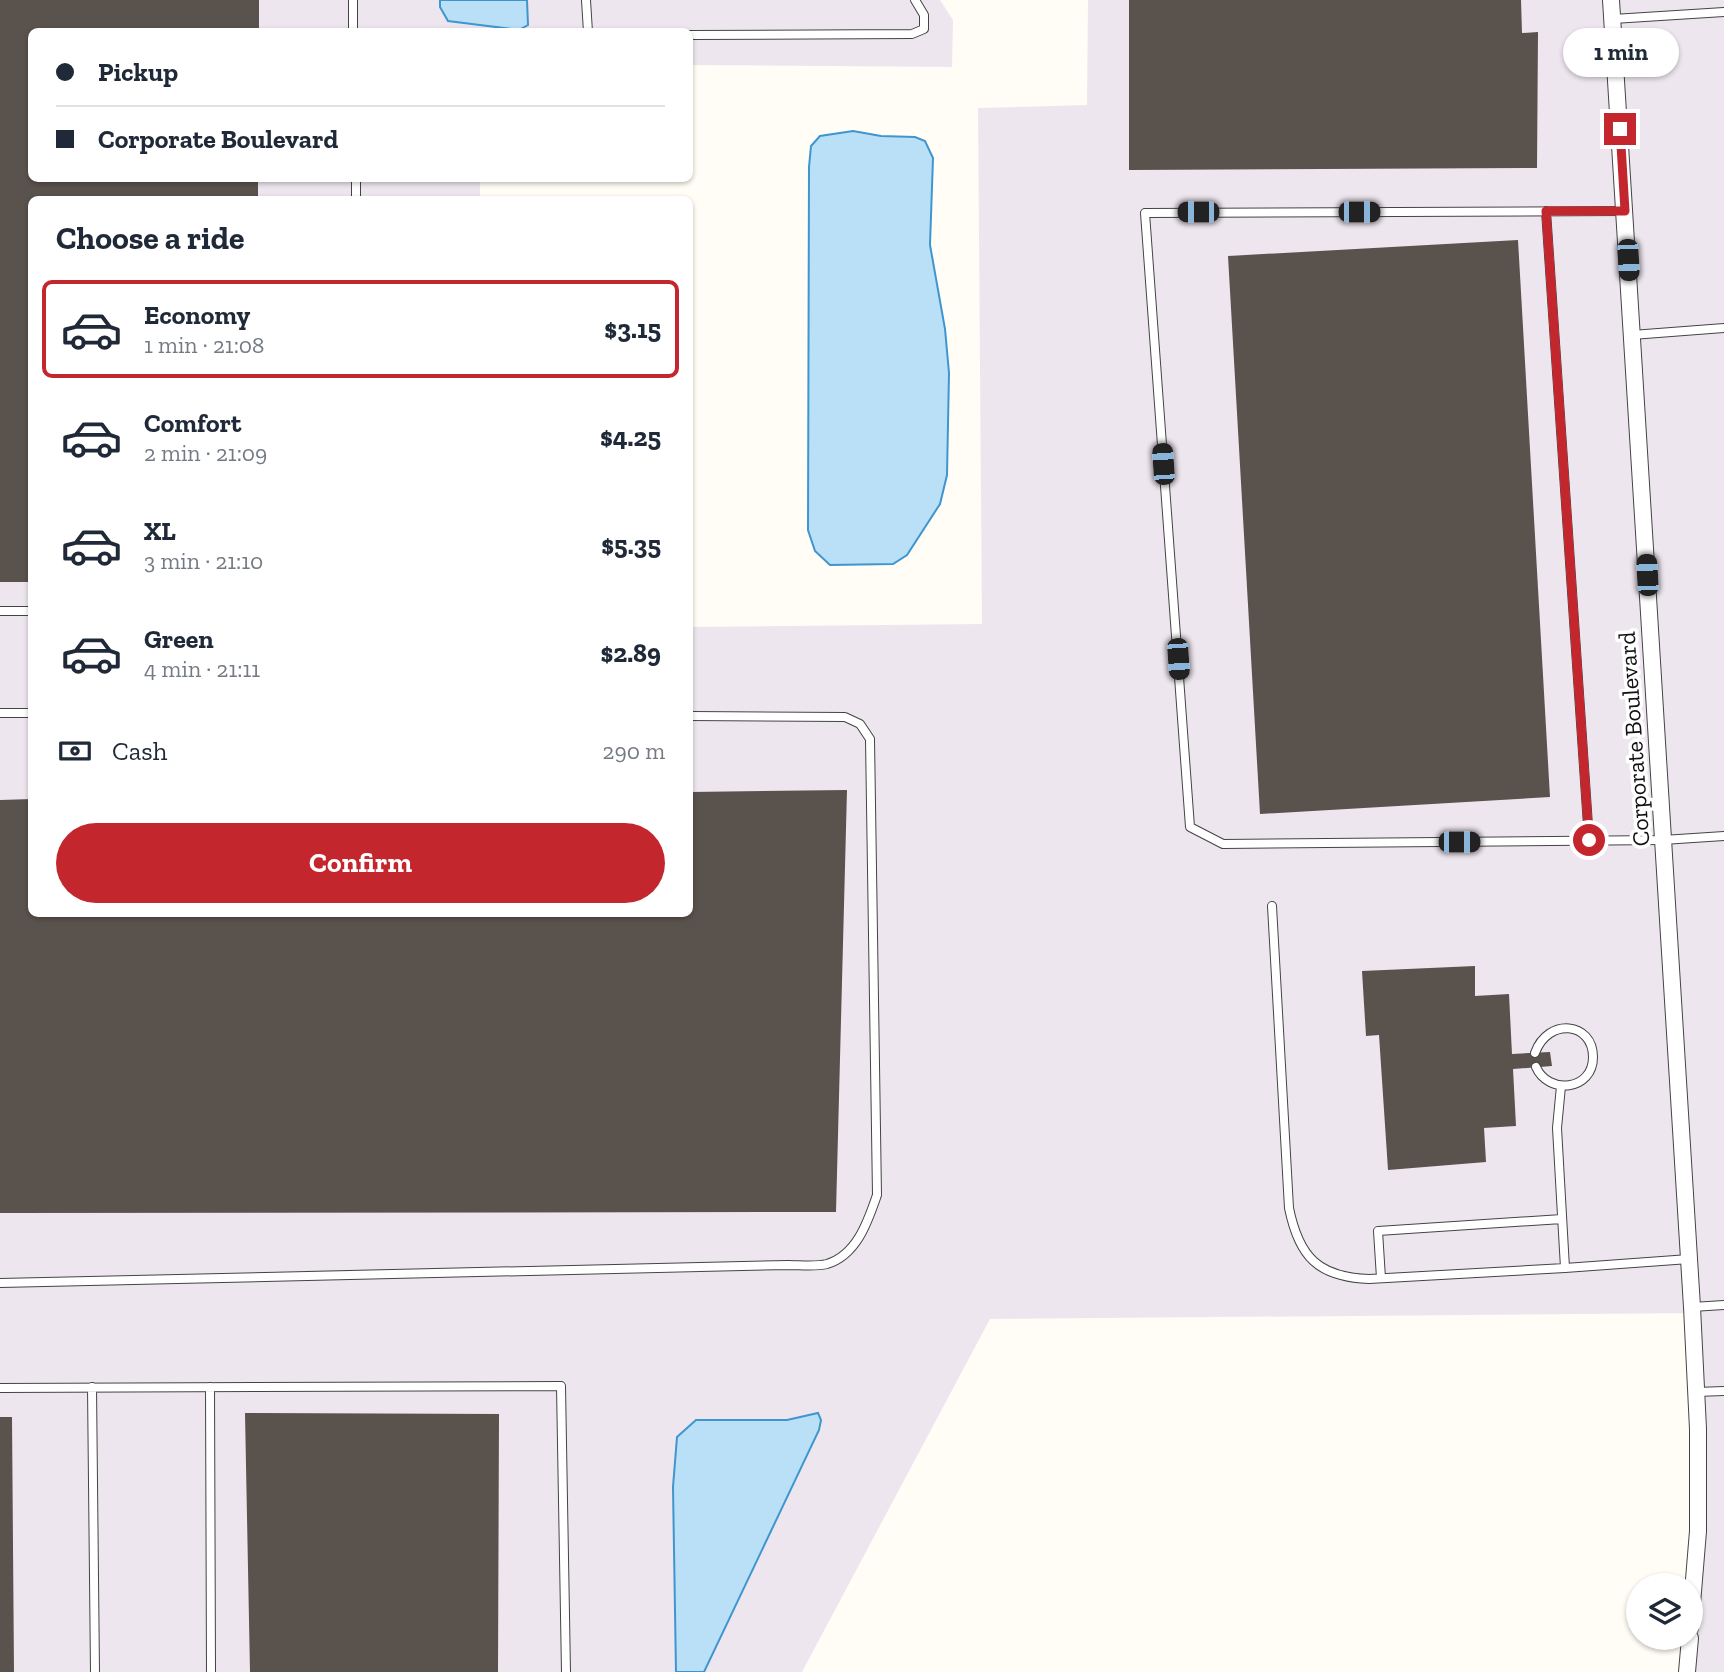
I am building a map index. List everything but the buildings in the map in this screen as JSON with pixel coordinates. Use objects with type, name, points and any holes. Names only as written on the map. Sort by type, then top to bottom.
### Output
[{"type":"street","name":"Corporate Boulevard","points":[[1611,0],[1692,1307],[1698,1531],[1695,1573]]},
{"type":"street","points":[[1688,1672],[1689,1650]]},
{"type":"lane","points":[[353,0],[353,28]]},
{"type":"lane","points":[[586,0],[588,28]]},
{"type":"lane","points":[[693,35],[912,34],[924,29],[924,15],[915,0]]},
{"type":"lane","points":[[1613,19],[1724,12]]},
{"type":"lane","points":[[1546,211],[1589,840]]},
{"type":"lane","points":[[1625,211],[1144,213],[1190,827],[1223,844],[1663,840],[1724,836]]},
{"type":"lane","points":[[1632,335],[1724,328]]},
{"type":"lane","points":[[0,611],[28,611]]},
{"type":"lane","points":[[0,713],[28,713]]},
{"type":"lane","points":[[0,1283],[827,1264],[850,1250],[868,1223],[877,1195],[870,739],[860,724],[845,717],[693,716]]},
{"type":"lane","points":[[1272,906],[1289,1208],[1298,1242],[1310,1259],[1328,1271],[1347,1278],[1381,1278],[1689,1259]]},
{"type":"lane","points":[[1535,1053],[1544,1036],[1561,1028],[1580,1032],[1592,1048],[1592,1067],[1580,1082],[1561,1087],[1544,1079],[1536,1067]]},
{"type":"lane","points":[[1561,1087],[1557,1128],[1565,1268]]},
{"type":"lane","points":[[1381,1278],[1378,1231],[1562,1219]]},
{"type":"lane","points":[[1692,1307],[1724,1305]]},
{"type":"lane","points":[[0,1388],[561,1386],[566,1672]]},
{"type":"lane","points":[[92,1387],[95,1672]]},
{"type":"lane","points":[[210,1387],[211,1672]]},
{"type":"lane","points":[[1696,1392],[1724,1391]]},
{"type":"shaded area","points":[[0,0],[940,0],[953,20],[952,67],[693,65],[693,28],[28,28],[28,182],[480,182],[480,196],[28,196],[28,917],[693,917],[693,627],[982,624],[978,108],[1087,105],[1088,0],[1724,0],[1724,1672],[1693,1672],[1693,1650],[1703,1650],[1703,1573],[1695,1573],[1700,1313],[990,1319],[802,1672],[0,1672]]},
{"type":"water","points":[[440,0],[527,0],[528,25],[523,28],[503,28],[448,21],[440,7]]},
{"type":"water","points":[[853,131],[881,136],[915,137],[925,141],[933,158],[930,245],[945,329],[949,373],[947,475],[940,504],[907,555],[893,564],[830,565],[815,551],[808,530],[811,146],[820,136]]},
{"type":"water","points":[[818,1413],[821,1420],[819,1430],[704,1672],[676,1672],[673,1487],[677,1437],[696,1420],[787,1420]]},
{"type":"route","points":[[1589,840],[1546,211],[1625,211],[1620,129]]}]
